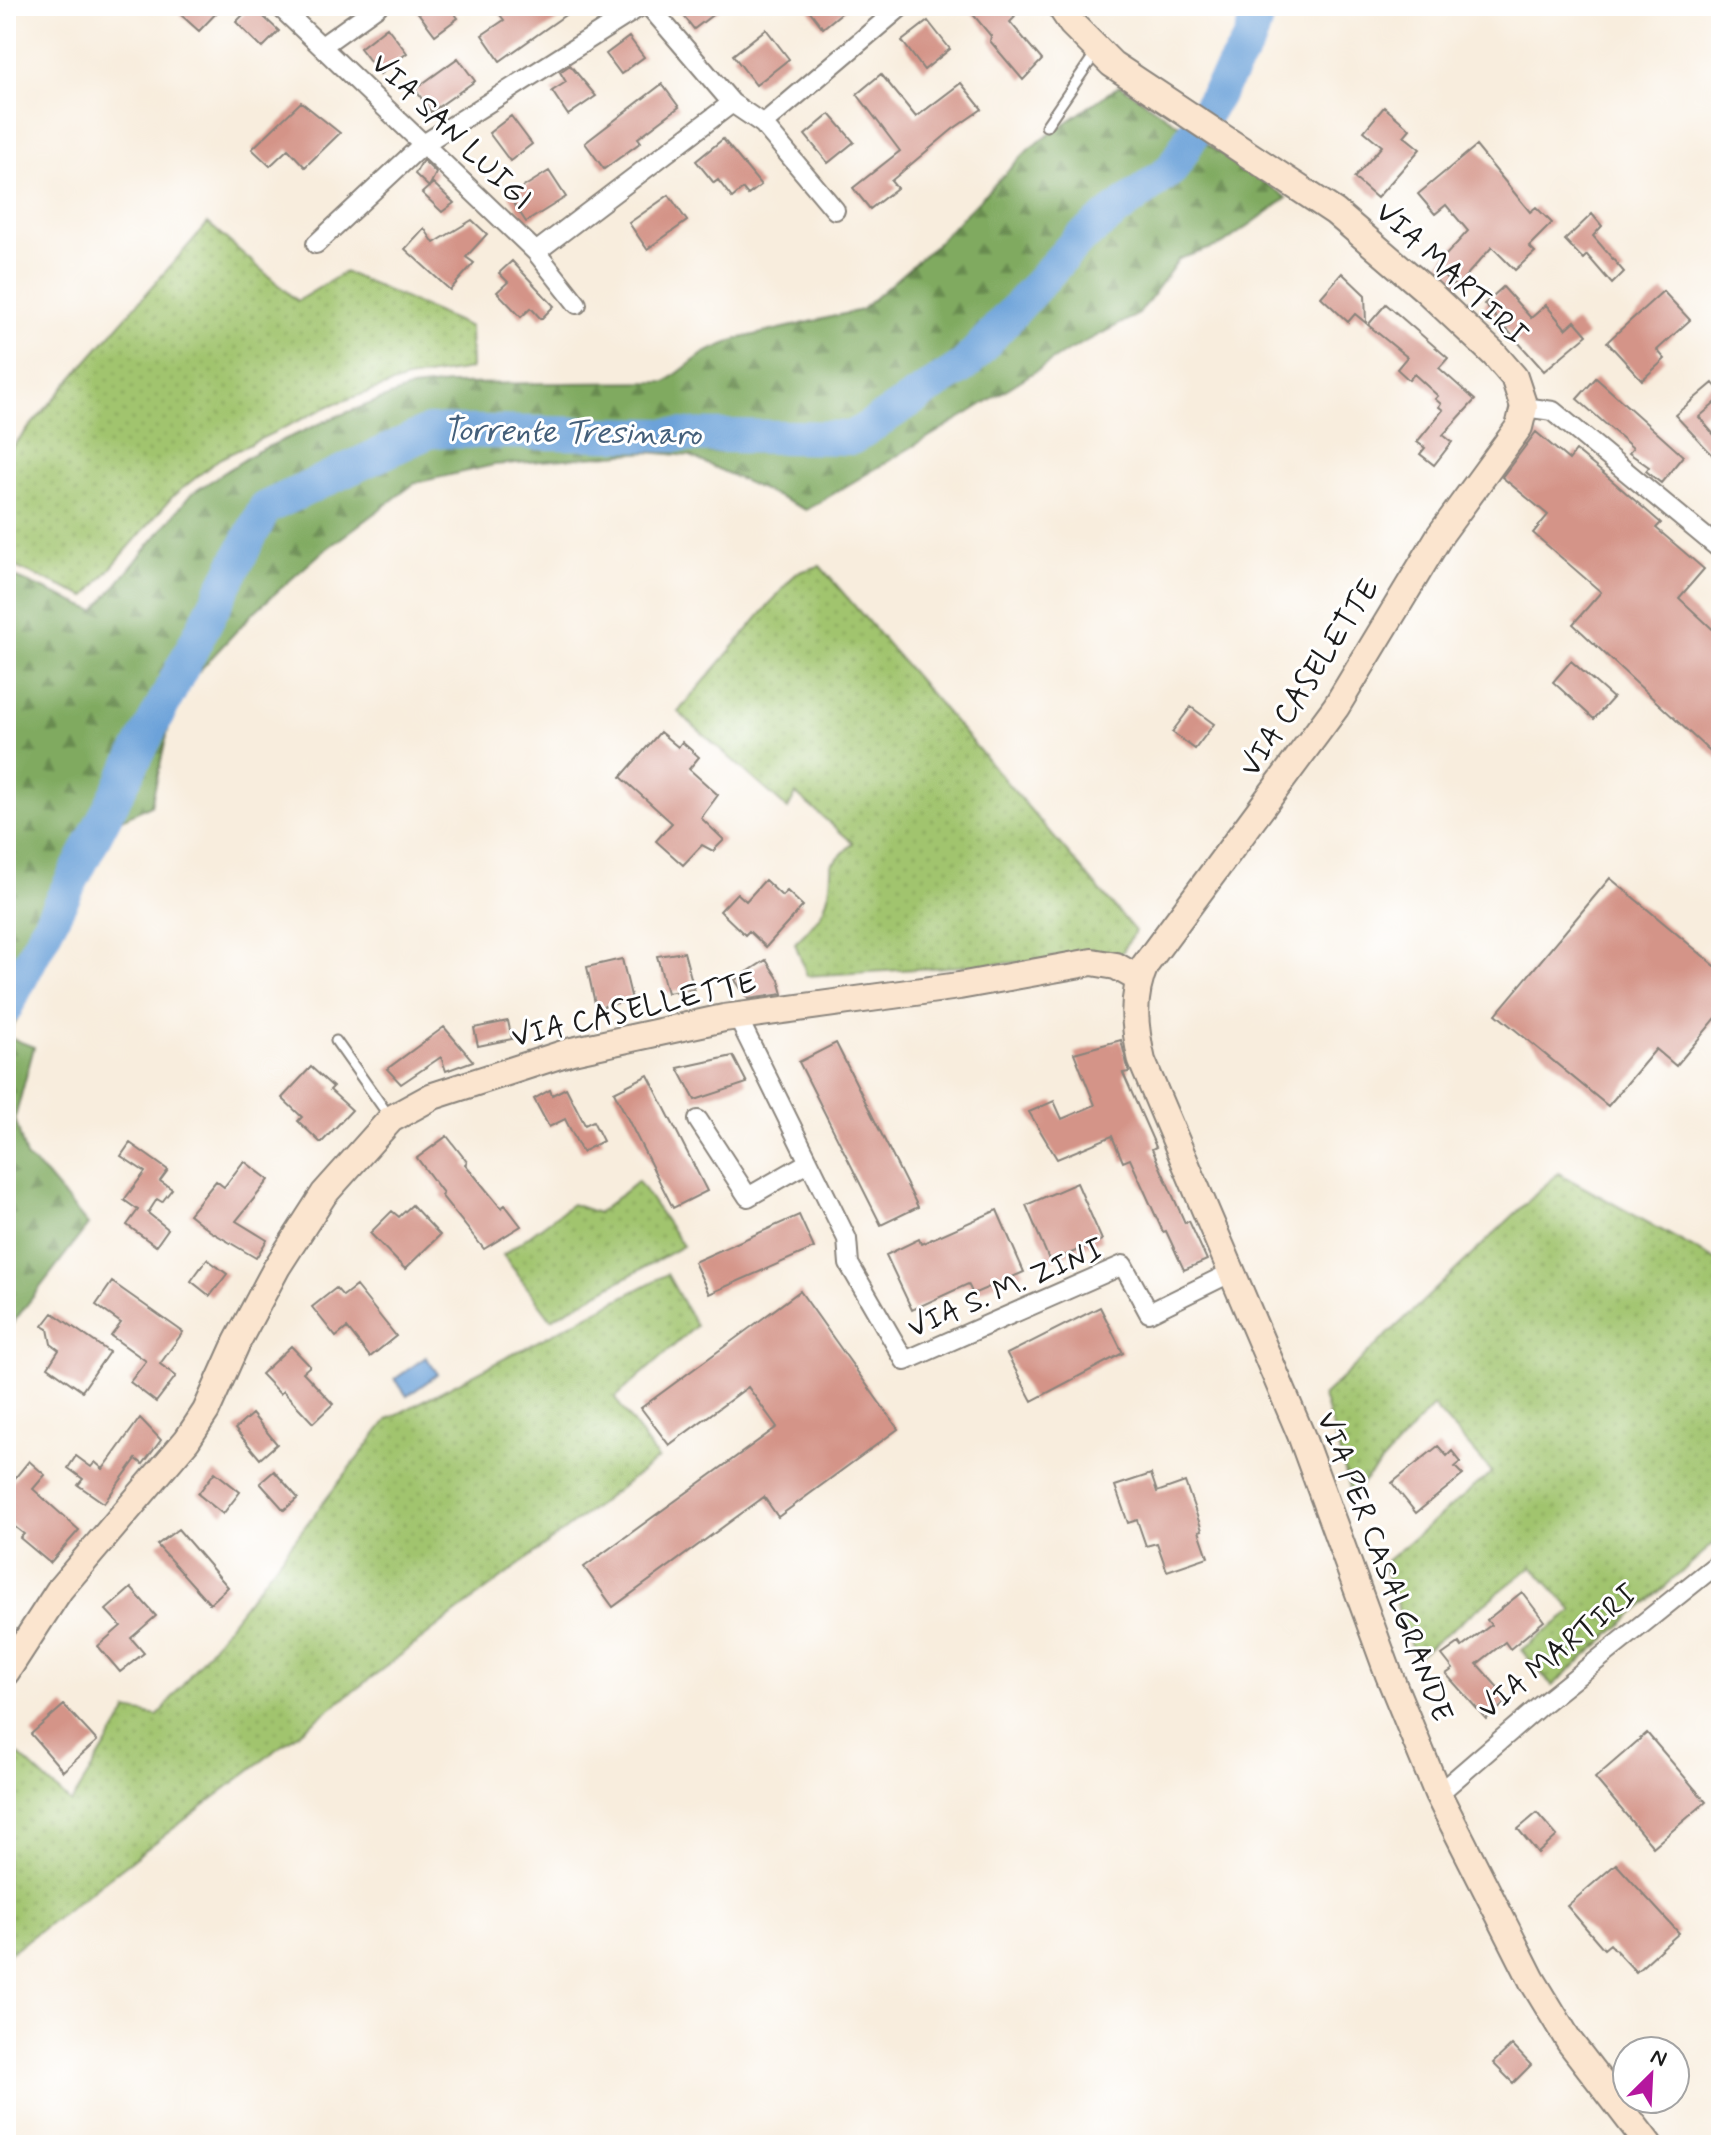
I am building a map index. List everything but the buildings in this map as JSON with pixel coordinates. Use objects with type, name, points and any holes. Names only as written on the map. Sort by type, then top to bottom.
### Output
[{"type":"street","name":"VIA SAN LUIGI","points":[[279,6],[536,252],[577,304]]},
{"type":"street","points":[[322,46],[378,6]]},
{"type":"street","points":[[316,244],[422,145],[641,6]]},
{"type":"street","points":[[649,6],[732,103],[763,124],[835,210]]},
{"type":"street","points":[[763,124],[902,6]]},
{"type":"street","name":"VIA MARTIRI","points":[[1060,6],[1105,57],[1304,190],[1383,253],[1494,354],[1514,377],[1524,407]]},
{"type":"street","points":[[536,252],[732,103]]},
{"type":"street","points":[[1524,407],[1553,411],[1721,550]]},
{"type":"street","name":"VIA CASELETTE","points":[[1139,979],[1161,941],[1336,707],[1440,535],[1519,427],[1524,407]]},
{"type":"street","name":"VIA CASELLETTE","points":[[6,1672],[60,1589],[187,1440],[206,1411],[237,1342],[277,1267],[324,1194],[391,1119],[433,1096],[572,1051],[737,1016],[959,986],[1092,962],[1116,966],[1139,979]]},
{"type":"street","name":"VIA PER CASALGRANDE","points":[[1139,979],[1134,1017],[1142,1061],[1301,1435],[1389,1675],[1438,1794],[1532,1980],[1569,2041],[1649,2145]]},
{"type":"street","name":"VIA S. M. ZINI","points":[[737,1016],[847,1239],[849,1264],[905,1361],[1123,1265],[1149,1313],[1220,1278]]},
{"type":"street","points":[[698,1120],[748,1197],[809,1162]]},
{"type":"street","name":"VIA MARTIRI","points":[[1438,1794],[1540,1706],[1721,1561]]},
{"type":"lane","points":[[1046,126],[1105,57]]},
{"type":"lane","points":[[336,1041],[391,1119]]},
{"type":"green space","points":[[1120,85],[1287,198],[1223,244],[1179,259],[1139,314],[1066,352],[806,510],[690,456],[647,452],[494,465],[415,483],[321,553],[253,613],[176,696],[151,805],[114,823],[8,1037],[34,1047],[15,1118],[26,1157],[46,1175],[88,1225],[6,1332],[6,573],[95,611],[191,494],[256,452],[335,417],[411,388],[448,384],[666,382],[704,353],[737,339],[861,310],[933,247],[1030,148]]},
{"type":"green space","points":[[208,223],[297,301],[345,272],[470,327],[471,369],[407,379],[331,405],[219,459],[173,496],[86,597],[6,563],[6,454]]},
{"type":"green space","points":[[820,566],[1135,931],[1120,956],[807,976],[795,943],[823,909],[831,879],[831,865],[853,843],[796,794],[788,809],[678,712],[796,573]]},
{"type":"green space","points":[[1558,1173],[1721,1263],[1721,1537],[1552,1686],[1521,1650],[1573,1611],[1532,1566],[1415,1658],[1383,1564],[1492,1472],[1433,1406],[1352,1495],[1323,1396]]},
{"type":"green space","points":[[638,1181],[683,1246],[551,1319],[503,1255],[572,1204],[598,1213]]},
{"type":"green space","points":[[667,1274],[696,1326],[615,1398],[658,1459],[6,1956],[6,1743],[71,1803],[128,1710],[158,1716],[388,1419]]},
{"type":"water","points":[[426,1357],[438,1374],[407,1396],[395,1379]]},
{"type":"waterway","name":"Torrente Tresinaro","points":[[6,1007],[265,508],[430,431],[852,438],[965,365],[1078,240],[1172,169],[1250,39],[1260,6]]}]
